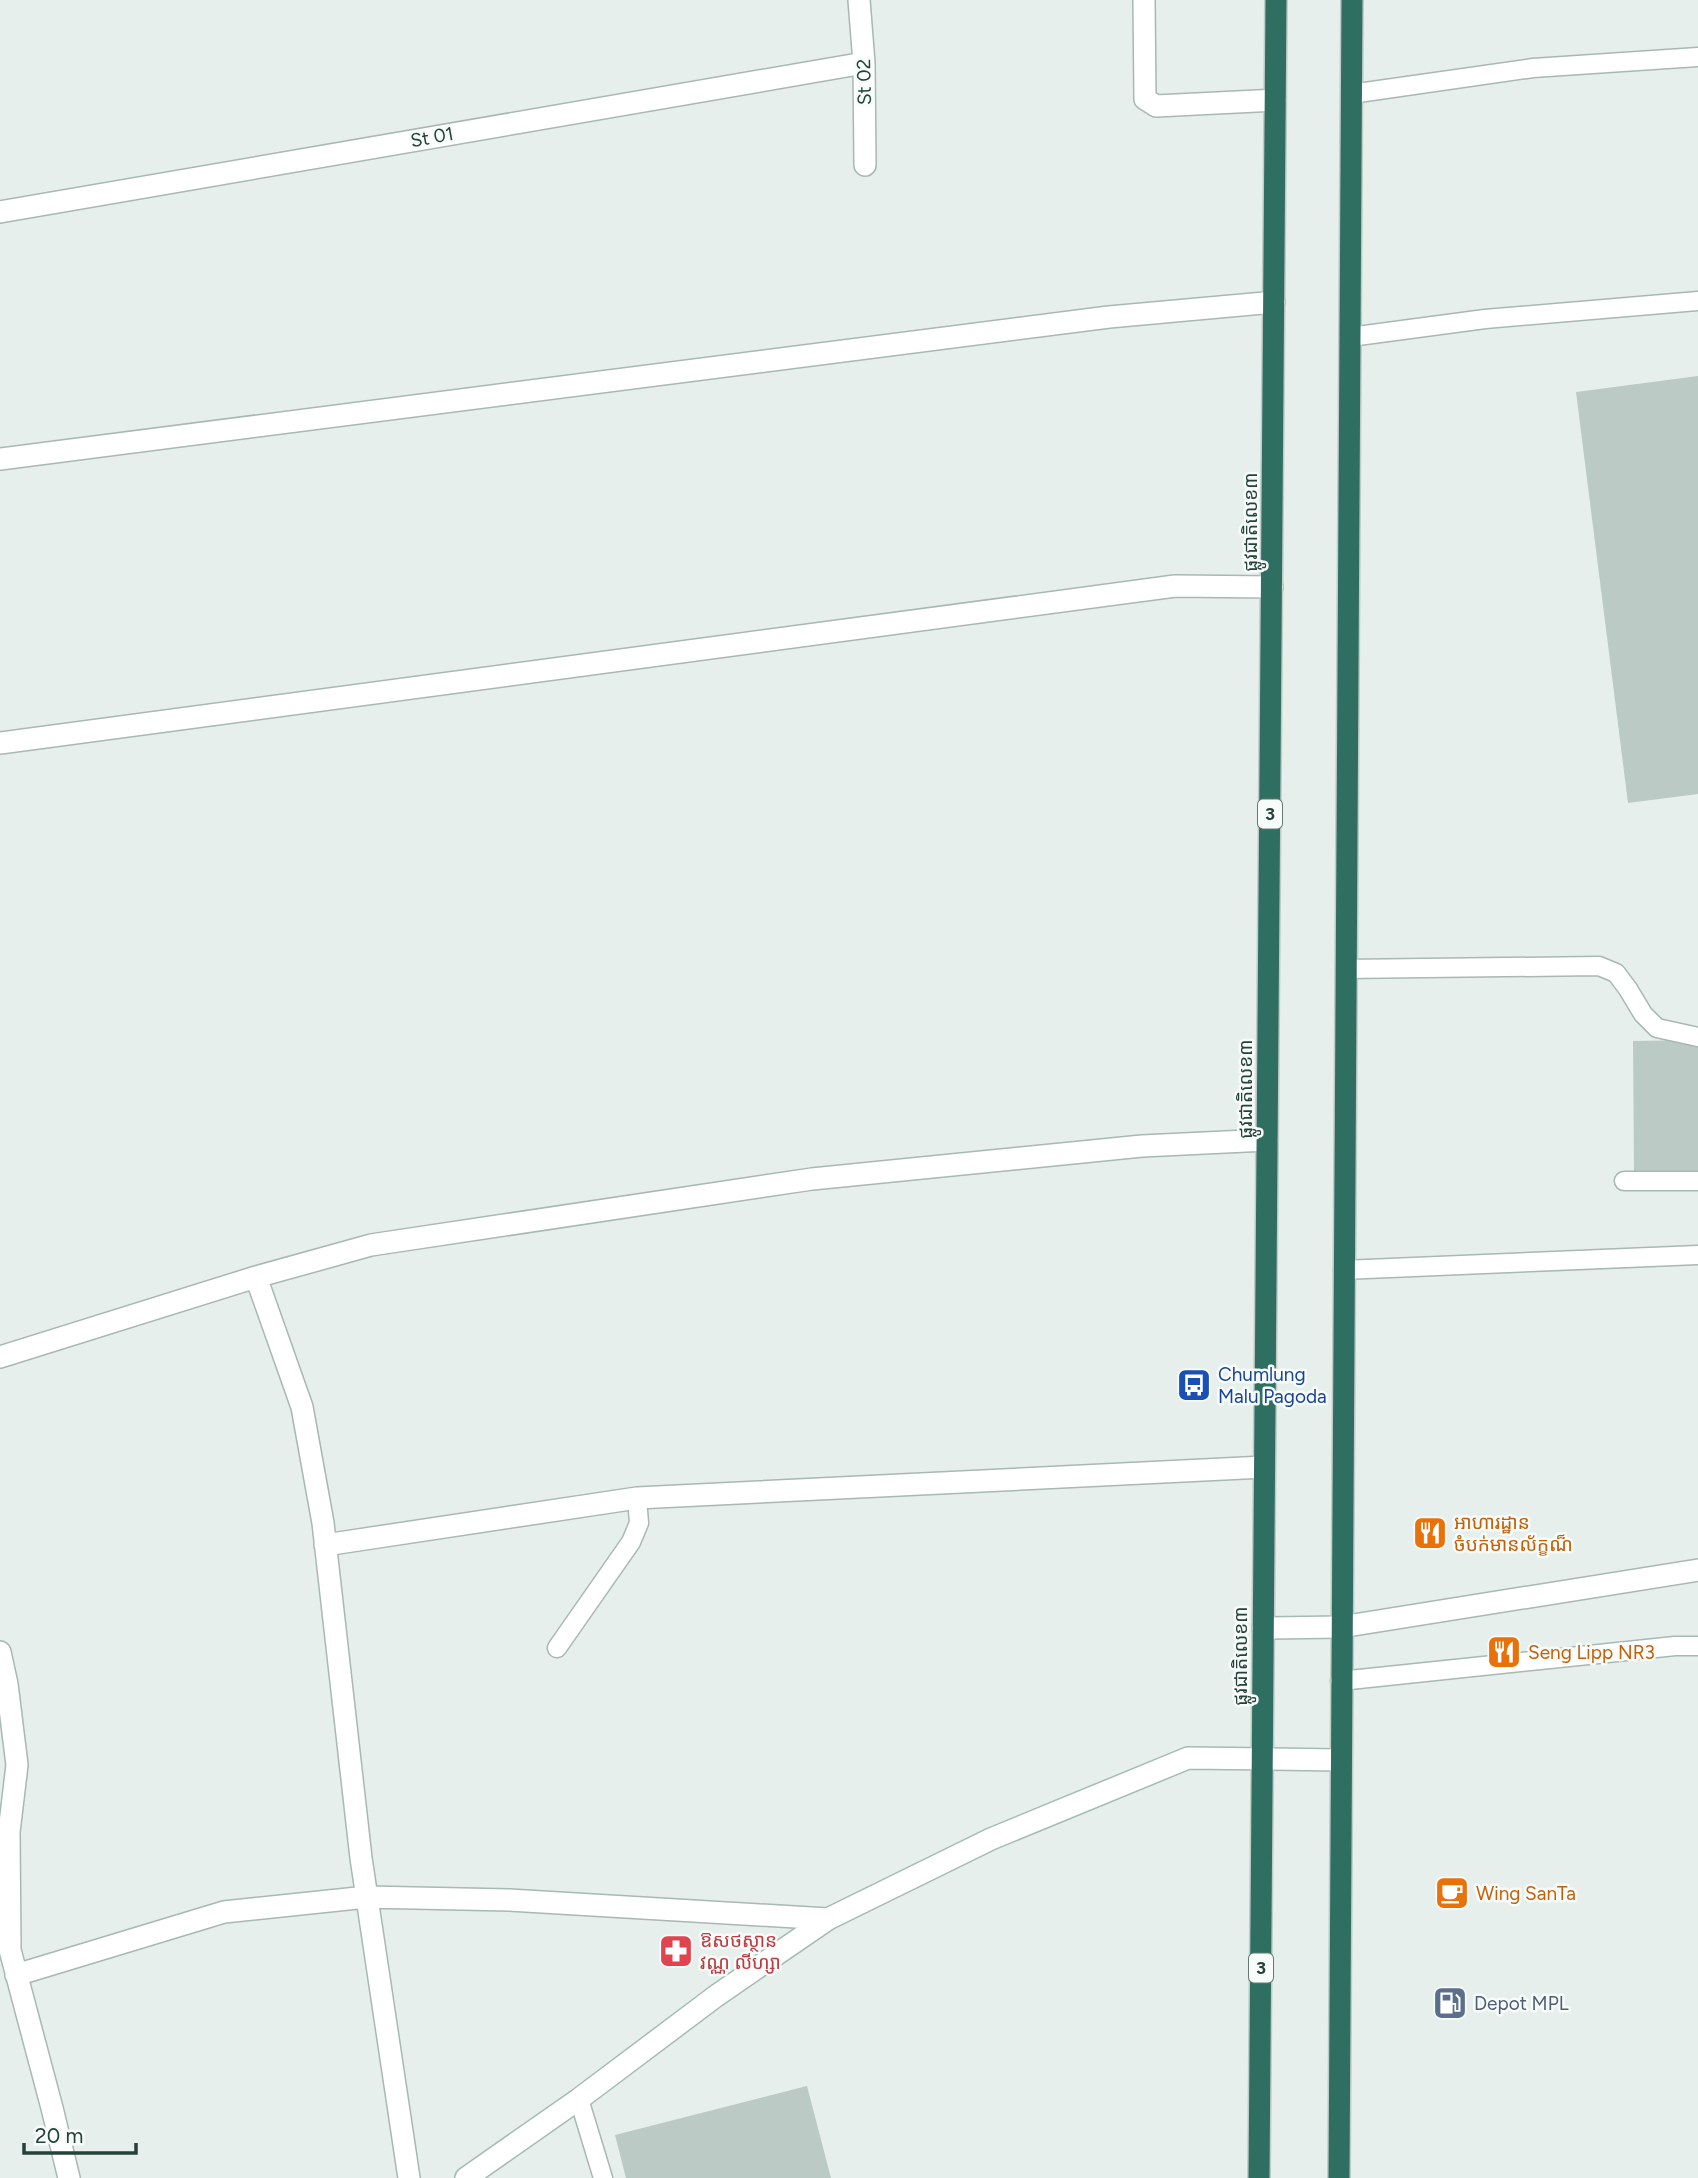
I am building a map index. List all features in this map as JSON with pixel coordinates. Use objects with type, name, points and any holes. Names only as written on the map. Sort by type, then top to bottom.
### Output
[{"type":"highway","name":"ផ្លូវជាតិលេខ៣","points":[[1259,2178],[1276,0]]},
{"type":"highway","points":[[1339,2178],[1352,0]]},
{"type":"street","name":"St 02","points":[[859,0],[864,63],[865,164]]},
{"type":"street","points":[[1144,0],[1144,99],[1156,106],[1275,100]]},
{"type":"street","name":"St 01","points":[[0,212],[864,63]]},
{"type":"street","points":[[0,458],[1109,317],[1273,302]]},
{"type":"street","points":[[0,743],[1174,586],[1272,587]]},
{"type":"street","points":[[0,1357],[256,1277],[372,1245],[813,1179],[1142,1146],[1267,1140]]},
{"type":"street","points":[[256,1277],[302,1407],[325,1545],[361,1858],[410,2178]]},
{"type":"street","points":[[325,1545],[637,1498],[1264,1467]]},
{"type":"street","points":[[1263,1628],[1341,1628],[1698,1570]]},
{"type":"street","points":[[0,1652],[17,1766],[9,1832],[9,1951],[69,2178]]},
{"type":"street","points":[[466,2178],[579,2099],[716,1996],[828,1919],[991,1839],[1188,1758],[1340,1759]]},
{"type":"street","points":[[16,1975],[224,1912],[367,1896],[509,1900],[828,1919]]},
{"type":"lane","points":[[1351,93],[1533,68],[1698,57]]},
{"type":"lane","points":[[1350,337],[1485,319],[1698,301]]},
{"type":"lane","points":[[1345,969],[1599,966],[1616,973],[1643,1014],[1657,1028],[1698,1037]]},
{"type":"lane","points":[[1624,1181],[1698,1181]]},
{"type":"lane","points":[[1343,1270],[1698,1255]]},
{"type":"lane","points":[[556,1648],[631,1542],[639,1523],[637,1498]]},
{"type":"lane","points":[[1340,1681],[1675,1646],[1698,1646]]},
{"type":"lane","points":[[579,2099],[603,2178]]},
{"type":"building","points":[[1698,376],[1698,794],[1628,803],[1576,392]]},
{"type":"building","points":[[1698,1040],[1698,1171],[1634,1172],[1633,1041]]},
{"type":"building","points":[[807,2086],[831,2178],[626,2178],[615,2135]]},
{"type":"place","name":"Chumlung Malu Pagoda","points":[[1194,1385]]},
{"type":"place","name":"អាហារដ្ឋាន ចំបក់មានល័ក្ខណ៏","points":[[1430,1533]]},
{"type":"place","name":"Seng Lipp NR3","points":[[1504,1652]]},
{"type":"place","name":"Wing SanTa","points":[[1452,1893]]},
{"type":"place","name":"ឱសថស្ថាន វណ្ណ លីហ្សា","points":[[676,1951]]},
{"type":"place","name":"Depot MPL","points":[[1450,2003]]}]
